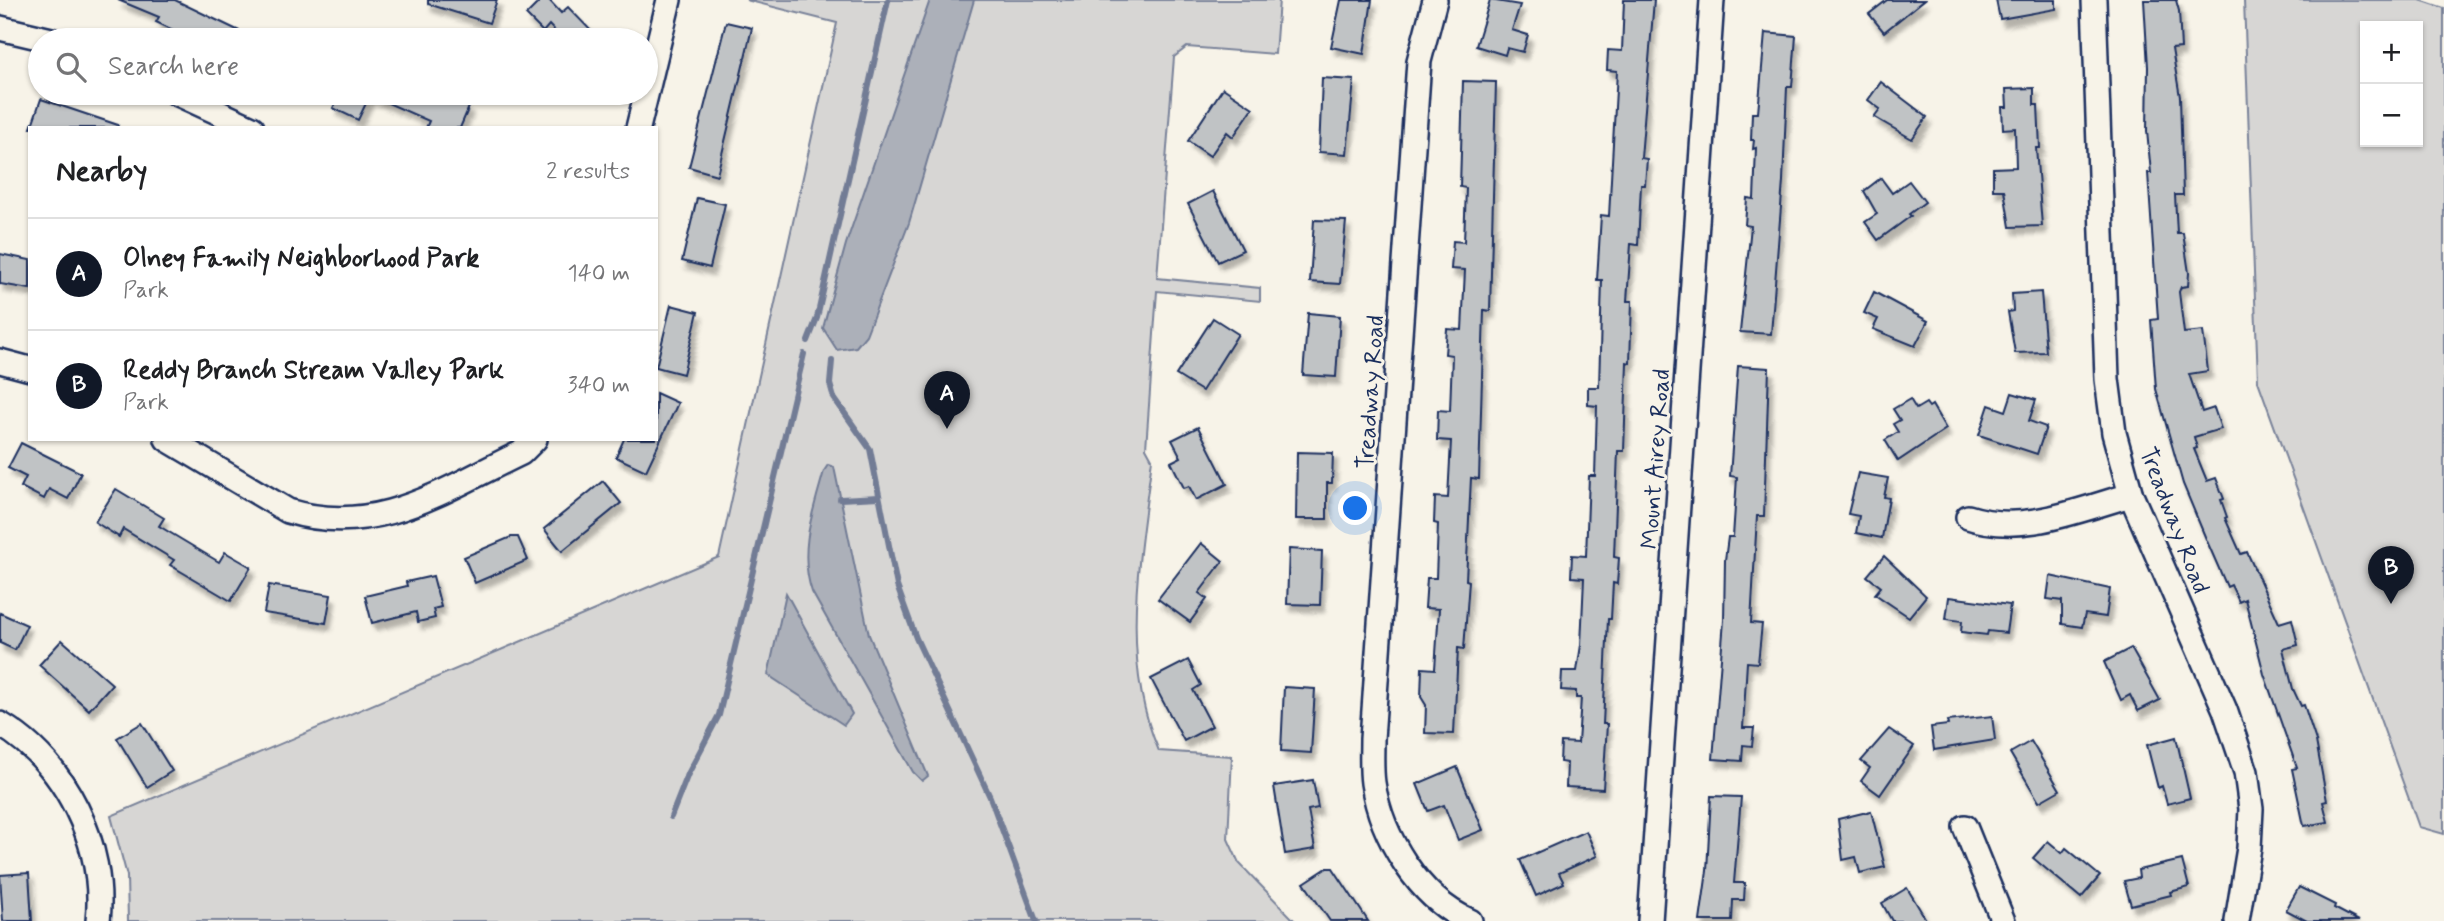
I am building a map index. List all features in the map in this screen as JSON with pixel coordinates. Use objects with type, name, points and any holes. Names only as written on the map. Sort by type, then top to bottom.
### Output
[{"type":"street","points":[[658,45],[669,0]]},
{"type":"street","name":"Treadway Road","points":[[1434,0],[1419,61],[1372,739],[1373,783],[1380,808],[1406,865],[1440,902],[1470,921]]},
{"type":"street","name":"Mount Airey Road","points":[[1650,921],[1712,0]]},
{"type":"street","name":"Treadway Road","points":[[2094,0],[2107,379],[2114,433],[2131,495],[2225,710],[2246,772],[2251,808],[2249,848],[2237,921]]},
{"type":"street","points":[[0,28],[28,35]]},
{"type":"street","points":[[202,105],[248,126]]},
{"type":"street","points":[[638,126],[644,105]]},
{"type":"street","points":[[0,361],[28,368]]},
{"type":"street","points":[[170,441],[288,511],[309,517],[363,519],[397,511],[521,453],[533,441]]},
{"type":"street","points":[[1968,517],[1991,525],[2025,524],[2131,495]]},
{"type":"street","points":[[0,723],[28,745],[68,793],[93,851],[100,900],[98,921]]},
{"type":"street","points":[[1965,827],[2003,921]]},
{"type":"shaded area","points":[[746,0],[1279,0],[1275,54],[1187,47],[1174,57],[1157,278],[1260,288],[1260,301],[1157,291],[1146,448],[1152,459],[1138,569],[1136,644],[1139,680],[1159,751],[1232,756],[1228,839],[1239,863],[1295,921],[128,921],[127,876],[111,816],[719,557],[837,23]]},
{"type":"shaded area","points":[[930,0],[974,0],[909,223],[866,335],[856,347],[837,350],[823,328],[846,244]]},
{"type":"shaded area","points":[[2244,0],[2420,0],[2444,8],[2444,834],[2419,827],[2258,381]]},
{"type":"shaded area","points":[[828,465],[834,467],[869,635],[928,776],[922,781],[913,772],[812,592],[806,561],[807,546],[816,501]]},
{"type":"shaded area","points":[[786,593],[852,714],[844,725],[768,675]]},
{"type":"building","points":[[118,0],[175,0],[233,28],[169,28],[156,22],[159,17]]},
{"type":"building","points":[[428,0],[497,0],[489,23],[428,4]]},
{"type":"building","points":[[541,0],[549,0],[561,13],[568,7],[588,28],[552,28],[549,25],[546,28],[539,28],[526,15]]},
{"type":"building","points":[[1341,0],[1372,0],[1364,54],[1331,47]]},
{"type":"building","points":[[1490,0],[1520,5],[1512,30],[1528,35],[1523,52],[1507,48],[1505,55],[1476,46]]},
{"type":"building","points":[[1624,0],[1654,0],[1641,158],[1647,159],[1645,185],[1641,185],[1638,245],[1631,244],[1627,301],[1632,301],[1630,363],[1627,362],[1624,451],[1618,451],[1614,557],[1619,558],[1617,584],[1613,583],[1611,619],[1608,619],[1603,789],[1566,787],[1567,763],[1560,762],[1561,742],[1578,743],[1581,698],[1576,698],[1576,691],[1561,690],[1562,671],[1577,671],[1581,645],[1584,578],[1571,577],[1572,555],[1586,556],[1589,476],[1595,476],[1597,406],[1588,405],[1588,387],[1599,387],[1602,280],[1597,280],[1601,215],[1609,216],[1617,71],[1607,70],[1608,50],[1622,51]]},
{"type":"building","points":[[1887,0],[1924,0],[1884,32],[1869,14]]},
{"type":"building","points":[[1996,0],[2056,0],[2056,9],[2000,19]]},
{"type":"building","points":[[2144,0],[2176,0],[2179,11],[2181,48],[2172,49],[2180,97],[2183,195],[2175,195],[2177,233],[2183,233],[2189,273],[2188,286],[2181,287],[2179,292],[2184,333],[2203,331],[2208,371],[2189,374],[2202,412],[2214,408],[2221,429],[2194,437],[2197,448],[2194,449],[2207,481],[2216,478],[2224,499],[2221,500],[2227,517],[2225,518],[2241,554],[2247,552],[2279,623],[2292,619],[2298,645],[2283,649],[2293,689],[2301,706],[2304,705],[2316,741],[2328,822],[2304,826],[2292,769],[2297,768],[2264,674],[2245,599],[2239,602],[2231,585],[2227,587],[2206,539],[2183,484],[2156,389],[2151,320],[2158,319],[2148,173],[2151,173],[2147,131],[2148,67]]},
{"type":"building","points":[[726,22],[752,28],[717,175],[689,167]]},
{"type":"building","points":[[1765,33],[1796,36],[1792,87],[1787,87],[1771,334],[1740,332],[1751,226],[1745,225],[1747,198],[1754,199],[1756,148],[1753,149],[1754,140],[1751,140],[1752,113],[1758,113]]},
{"type":"building","points":[[1322,78],[1354,80],[1347,154],[1319,152]]},
{"type":"building","points":[[1463,81],[1496,82],[1490,311],[1484,310],[1479,479],[1471,478],[1466,580],[1469,581],[1464,649],[1458,648],[1454,734],[1425,733],[1426,705],[1421,697],[1422,668],[1435,669],[1439,609],[1425,608],[1427,578],[1436,578],[1438,524],[1434,523],[1435,497],[1448,498],[1451,441],[1437,440],[1438,410],[1450,411],[1452,355],[1445,354],[1447,329],[1462,330],[1465,270],[1451,269],[1453,241],[1464,242],[1466,188],[1460,187]]},
{"type":"building","points":[[1881,82],[1927,117],[1912,139],[1874,117],[1880,109],[1868,100]]},
{"type":"building","points":[[1223,88],[1253,108],[1233,137],[1227,132],[1210,156],[1188,141]]},
{"type":"building","points":[[2034,88],[2034,105],[2038,105],[2040,148],[2036,148],[2042,226],[2010,227],[2004,190],[1993,190],[1993,168],[2016,167],[2015,128],[2003,129],[2002,107],[2007,107],[2006,89]]},
{"type":"building","points":[[39,105],[59,105],[118,125],[118,126],[32,126]]},
{"type":"building","points":[[334,105],[365,105],[358,120],[333,108]]},
{"type":"building","points":[[393,105],[469,107],[461,126],[427,126],[429,121]]},
{"type":"building","points":[[1881,178],[1892,193],[1909,181],[1925,202],[1878,240],[1865,222],[1877,214],[1864,191]]},
{"type":"building","points":[[1213,191],[1243,250],[1218,262],[1188,204]]},
{"type":"building","points":[[697,198],[725,204],[710,268],[682,261]]},
{"type":"building","points":[[1314,220],[1346,221],[1340,284],[1310,282]]},
{"type":"building","points":[[0,254],[28,260],[28,289],[0,284]]},
{"type":"building","points":[[1874,292],[1928,321],[1915,346],[1873,329],[1878,319],[1864,313]]},
{"type":"building","points":[[2041,292],[2046,352],[2015,353],[2008,312],[2013,311],[2012,294]]},
{"type":"building","points":[[671,305],[698,312],[683,374],[658,368]]},
{"type":"building","points":[[1308,313],[1340,316],[1336,377],[1303,375]]},
{"type":"building","points":[[1213,318],[1238,334],[1202,391],[1176,375]]},
{"type":"building","points":[[1738,366],[1769,368],[1764,516],[1757,516],[1751,623],[1762,624],[1758,663],[1747,662],[1743,728],[1754,728],[1752,746],[1743,745],[1742,761],[1713,759],[1724,620],[1725,560],[1728,537],[1733,537],[1737,477],[1730,476]]},
{"type":"building","points":[[2012,393],[2036,400],[2029,421],[2046,427],[2037,454],[1979,435],[1989,405],[2006,411]]},
{"type":"building","points":[[658,394],[678,403],[646,471],[616,457],[623,441],[658,441]]},
{"type":"building","points":[[1910,399],[1916,409],[1926,403],[1929,407],[1932,405],[1946,429],[1898,461],[1885,440],[1898,432],[1893,424],[1900,420],[1893,409]]},
{"type":"building","points":[[1198,427],[1227,484],[1196,500],[1189,486],[1184,488],[1171,462],[1181,457],[1172,440]]},
{"type":"building","points":[[21,443],[81,473],[68,499],[49,489],[44,499],[21,487],[26,477],[8,468]]},
{"type":"building","points":[[1297,452],[1333,453],[1332,483],[1327,483],[1327,519],[1296,519]]},
{"type":"building","points":[[1858,473],[1888,478],[1884,497],[1889,498],[1882,538],[1856,533],[1859,516],[1848,514]]},
{"type":"building","points":[[603,481],[621,503],[562,551],[544,529]]},
{"type":"building","points":[[116,489],[164,518],[159,526],[219,562],[225,552],[251,567],[231,601],[170,565],[174,560],[123,529],[119,537],[95,522]]},
{"type":"building","points":[[511,537],[518,537],[528,560],[475,583],[464,557]]},
{"type":"building","points":[[1201,543],[1223,561],[1199,593],[1207,599],[1190,622],[1158,599]]},
{"type":"building","points":[[1289,549],[1322,551],[1320,605],[1287,604]]},
{"type":"building","points":[[1884,556],[1926,596],[1909,617],[1875,594],[1881,587],[1867,576]]},
{"type":"building","points":[[433,576],[441,607],[433,609],[435,618],[418,622],[416,612],[372,623],[365,596],[407,586],[406,582]]},
{"type":"building","points":[[2050,576],[2110,589],[2106,617],[2085,614],[2082,627],[2062,624],[2062,601],[2047,599]]},
{"type":"building","points":[[269,585],[331,595],[326,623],[264,613]]},
{"type":"building","points":[[1949,597],[2010,605],[2006,633],[1988,631],[1987,635],[1961,632],[1962,621],[1946,619]]},
{"type":"building","points":[[0,613],[27,625],[15,650],[0,643]]},
{"type":"building","points":[[62,640],[112,684],[89,710],[39,665]]},
{"type":"building","points":[[2131,648],[2160,700],[2138,711],[2130,695],[2121,700],[2104,662]]},
{"type":"building","points":[[1188,660],[1201,685],[1193,690],[1212,726],[1184,741],[1151,679]]},
{"type":"building","points":[[1284,687],[1315,689],[1311,753],[1281,751]]},
{"type":"building","points":[[1992,716],[1995,740],[1934,750],[1931,727],[1948,725],[1947,721]]},
{"type":"building","points":[[142,723],[172,771],[147,787],[117,738]]},
{"type":"building","points":[[1889,729],[1914,746],[1880,795],[1861,781],[1870,768],[1861,761]]},
{"type":"building","points":[[2176,737],[2190,798],[2167,804],[2162,786],[2158,788],[2147,745]]},
{"type":"building","points":[[2031,741],[2060,790],[2039,802],[2010,753]]},
{"type":"building","points":[[1457,767],[1483,830],[1458,840],[1444,805],[1428,811],[1417,784]]},
{"type":"building","points":[[1313,780],[1318,808],[1308,810],[1315,849],[1285,854],[1274,786]]},
{"type":"building","points":[[1711,796],[1741,797],[1734,883],[1745,883],[1744,900],[1733,900],[1732,921],[1700,921],[1707,871]]},
{"type":"building","points":[[1871,811],[1885,867],[1860,873],[1856,857],[1843,860],[1838,819]]},
{"type":"building","points":[[1586,831],[1597,856],[1559,873],[1564,883],[1536,896],[1520,860]]},
{"type":"building","points":[[2048,841],[2062,853],[2066,848],[2100,876],[2081,898],[2033,858]]},
{"type":"building","points":[[2182,860],[2189,887],[2170,892],[2171,895],[2131,905],[2124,881],[2139,878],[2138,870]]},
{"type":"building","points":[[1327,868],[1333,868],[1368,921],[1330,921],[1304,883]]},
{"type":"building","points":[[29,873],[32,921],[3,921],[0,875]]},
{"type":"building","points":[[2299,887],[2359,921],[2307,921],[2286,910]]},
{"type":"building","points":[[1907,888],[1927,921],[1892,921],[1882,903]]},
{"type":"waterway","points":[[808,341],[817,318],[888,0]]},
{"type":"waterway","points":[[671,817],[688,774],[719,715],[804,354]]},
{"type":"waterway","points":[[832,361],[830,384],[834,398],[870,449],[897,586],[916,638],[990,797],[1036,921]]},
{"type":"waterway","points":[[840,499],[879,497]]},
{"type":"place","name":"Olney Family Neighborhood Park","points":[[947,429]]},
{"type":"place","name":"Reddy Branch Stream Valley Park","points":[[2391,604]]}]
